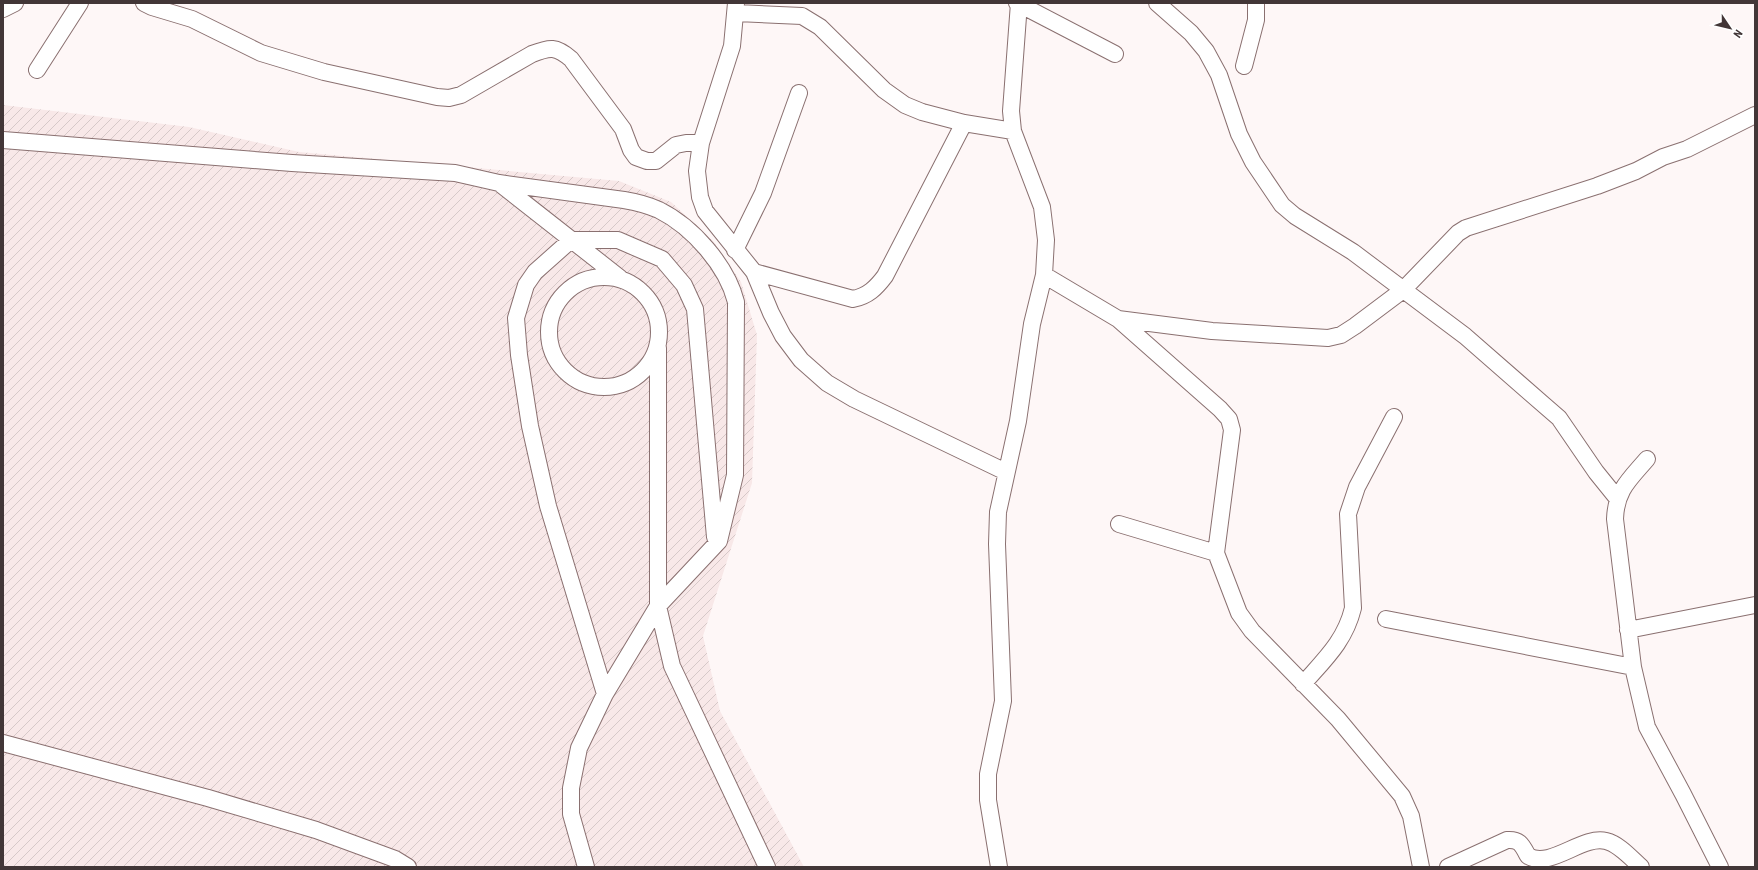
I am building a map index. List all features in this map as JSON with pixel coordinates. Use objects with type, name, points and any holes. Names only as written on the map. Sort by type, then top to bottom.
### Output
[{"type":"street","points":[[3,9],[15,3]]},
{"type":"street","points":[[37,70],[75,14],[80,3]]},
{"type":"street","points":[[144,3],[152,7],[183,10],[192,19],[261,53],[324,72],[437,97],[449,98],[461,96],[532,54],[544,49],[554,48],[564,53],[571,59],[623,129],[630,150],[636,157],[647,161],[656,161],[676,145],[701,143]]},
{"type":"street","points":[[1244,66],[1256,20],[1256,3]]},
{"type":"street","points":[[999,867],[988,800],[988,774],[1002,701],[997,544],[998,512],[1018,421],[1032,324],[1044,275],[1046,240],[1042,207],[1013,131],[1011,111],[1019,4],[1115,54]]},
{"type":"street","points":[[1165,5],[1206,50],[1219,75],[1242,141],[1253,162],[1282,205],[1294,216],[1353,252],[1465,336],[1559,418],[1596,472],[1617,498]]},
{"type":"street","points":[[1006,472],[854,399],[827,383],[801,360],[783,336],[771,313],[754,272],[713,224],[705,211],[700,197],[697,171],[701,143],[732,46],[736,8],[802,16],[820,27],[893,97],[922,112],[964,123],[1013,131]]},
{"type":"street","points":[[735,250],[768,180],[799,93]]},
{"type":"street","points":[[1118,319],[1212,331],[1328,338],[1341,335],[1403,290],[1458,233],[1474,224],[1603,184],[1663,157],[1687,149],[1755,115]]},
{"type":"street","points":[[754,272],[853,299],[864,297],[876,288],[885,276],[964,123]]},
{"type":"street","points":[[3,140],[292,163],[455,173],[499,183],[624,200],[644,204],[660,211],[687,228],[722,268],[732,287],[736,302],[735,475],[719,541],[658,606],[605,694],[580,748],[571,788],[571,814],[586,867]]},
{"type":"street","points":[[499,183],[620,278],[640,288],[654,305],[660,326],[658,348],[658,606],[672,666],[767,867]]},
{"type":"street","points":[[605,694],[548,506],[530,426],[518,356],[516,318],[526,285],[535,272],[571,240],[618,240],[646,251],[662,259],[684,285],[695,309],[716,544]]},
{"type":"street","points":[[1044,275],[1118,319],[1220,409],[1229,419],[1232,430],[1216,553],[1239,613],[1252,631],[1338,719],[1402,796],[1410,816],[1421,867]]},
{"type":"street","points":[[620,278],[598,277],[578,283],[561,297],[551,317],[549,339],[555,360],[569,376],[588,386],[610,388],[631,382],[648,367],[658,348]]},
{"type":"street","points":[[1303,684],[1339,643],[1349,623],[1353,608],[1348,514],[1357,487],[1394,417]]},
{"type":"street","points":[[1647,458],[1617,498],[1615,519],[1633,667],[1647,727],[1720,867]]},
{"type":"street","points":[[1119,524],[1216,553]]},
{"type":"street","points":[[1628,630],[1755,605]]},
{"type":"street","points":[[1386,619],[1633,667]]},
{"type":"street","points":[[3,743],[155,783],[316,830],[395,859],[408,867]]},
{"type":"street","points":[[1448,867],[1507,840],[1515,839],[1520,842],[1528,856],[1539,860],[1595,841],[1606,841],[1616,846],[1641,867]]},
{"type":"shaded area","points":[[3,105],[189,127],[299,152],[619,181],[671,202],[713,241],[741,282],[757,335],[752,483],[703,636],[720,711],[804,867],[3,867]]}]
